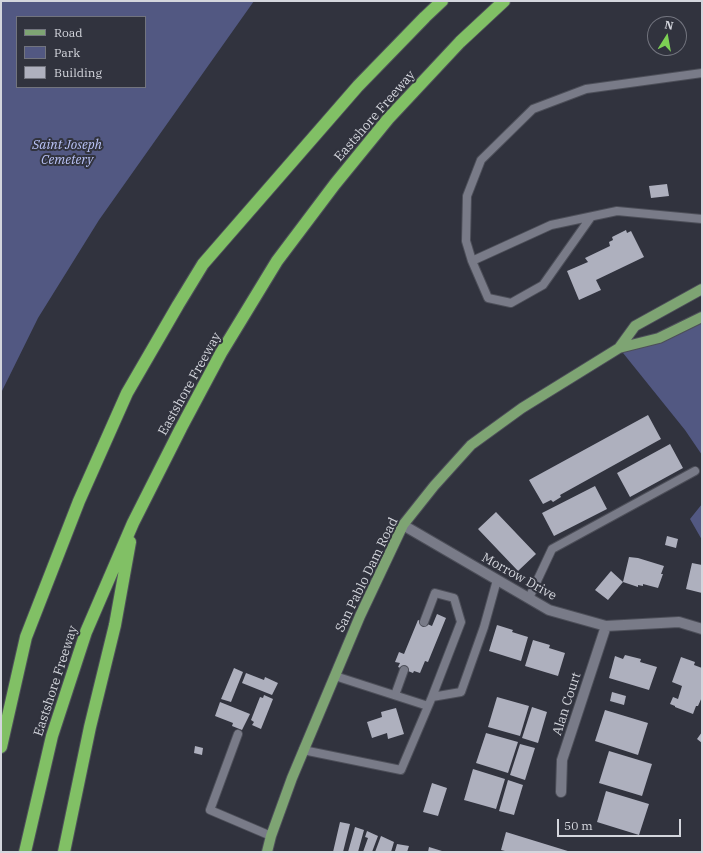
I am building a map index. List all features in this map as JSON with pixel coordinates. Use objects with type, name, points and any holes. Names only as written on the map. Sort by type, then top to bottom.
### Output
[{"type":"highway","points":[[1,712],[26,637],[79,501],[127,394],[203,264],[358,86],[425,16],[442,1]]},
{"type":"highway","name":"Eastshore Freeway","points":[[25,852],[52,736],[86,632],[134,523],[181,428],[221,353],[277,261],[334,184],[388,119],[460,42],[504,1]]},
{"type":"highway","points":[[64,852],[90,727],[116,625],[134,523]]},
{"type":"highway","points":[[1,747],[26,637]]},
{"type":"main road","name":"San Pablo Dam Road","points":[[619,348],[635,326],[702,289]]},
{"type":"main road","name":"San Pablo Dam Road","points":[[267,852],[271,836],[303,750],[360,616],[403,525],[434,486],[471,445],[522,408],[619,348],[660,338],[702,317]]},
{"type":"street","name":"Morrow Drive","points":[[403,525],[549,610],[606,626],[678,622],[702,629]]},
{"type":"street","name":"Alan Court","points":[[561,792],[562,760],[606,626]]},
{"type":"lane","points":[[592,217],[543,285],[510,303],[488,298],[472,261],[466,241],[467,196],[481,160],[533,109],[586,89],[702,73]]},
{"type":"lane","points":[[472,261],[551,225],[617,212],[702,219]]},
{"type":"lane","points":[[529,598],[552,549],[695,471]]},
{"type":"lane","points":[[432,697],[461,692],[484,627],[498,580]]},
{"type":"lane","points":[[303,750],[401,770],[462,622],[454,598],[435,593],[424,622]]},
{"type":"lane","points":[[395,695],[404,670]]},
{"type":"lane","points":[[335,676],[428,706]]},
{"type":"lane","points":[[238,734],[210,810],[271,836]]},
{"type":"green space","name":"Saint Joseph Cemetery","points":[[1,1],[254,1],[99,220],[38,318],[1,393]]},
{"type":"green space","points":[[702,317],[702,455],[685,430],[619,348]]},
{"type":"green space","points":[[702,504],[702,540],[690,519]]},
{"type":"building","points":[[667,184],[669,196],[651,198],[649,186]]},
{"type":"building","points":[[626,230],[627,233],[631,231],[644,257],[596,280],[601,290],[579,300],[567,271],[588,262],[585,258],[610,246],[609,242],[613,240],[612,237]]},
{"type":"building","points":[[648,415],[661,439],[560,495],[561,497],[553,502],[551,500],[543,504],[529,480]]},
{"type":"building","points":[[670,444],[683,468],[630,497],[617,473]]},
{"type":"building","points":[[595,486],[607,509],[554,536],[542,513]]},
{"type":"building","points":[[496,512],[536,554],[518,571],[478,529]]},
{"type":"building","points":[[667,536],[678,539],[676,548],[665,545]]},
{"type":"building","points":[[629,557],[638,558],[664,566],[658,588],[643,584],[643,586],[638,585],[638,587],[623,582]]},
{"type":"building","points":[[692,563],[702,565],[702,593],[686,589]]},
{"type":"building","points":[[611,571],[623,582],[608,600],[595,590]]},
{"type":"building","points":[[437,614],[446,618],[428,662],[425,661],[420,673],[414,671],[413,673],[398,667],[400,663],[395,662],[399,652],[404,654],[418,620],[432,626]]},
{"type":"building","points":[[497,625],[528,637],[521,661],[489,651]]},
{"type":"building","points":[[533,640],[550,645],[549,648],[565,653],[558,676],[525,666]]},
{"type":"building","points":[[625,655],[641,659],[640,662],[657,667],[649,690],[609,678],[615,656],[623,659]]},
{"type":"building","points":[[681,657],[695,662],[694,665],[702,668],[702,697],[693,714],[670,704],[673,697],[678,699],[682,686],[672,682]]},
{"type":"building","points":[[234,668],[243,672],[231,702],[221,699]]},
{"type":"building","points":[[246,673],[264,680],[265,677],[278,683],[272,695],[242,683]]},
{"type":"building","points":[[612,692],[626,696],[624,705],[610,701]]},
{"type":"building","points":[[264,695],[273,699],[261,729],[252,725],[254,722],[251,720],[260,697],[263,698]]},
{"type":"building","points":[[497,697],[529,706],[520,736],[488,727]]},
{"type":"building","points":[[220,702],[250,714],[242,730],[232,726],[233,723],[215,716]]},
{"type":"building","points":[[532,707],[547,712],[538,743],[522,738]]},
{"type":"building","points":[[396,708],[404,734],[388,739],[387,733],[372,738],[367,722],[382,717],[381,712]]},
{"type":"building","points":[[605,710],[648,723],[638,755],[595,741]]},
{"type":"building","points":[[702,732],[702,743],[697,739]]},
{"type":"building","points":[[486,733],[518,742],[508,773],[476,763]]},
{"type":"building","points":[[520,744],[535,748],[525,780],[510,775]]},
{"type":"building","points":[[195,746],[203,748],[202,755],[194,753]]},
{"type":"building","points":[[609,751],[652,764],[642,796],[599,783]]},
{"type":"building","points":[[473,769],[505,779],[496,809],[464,800]]},
{"type":"building","points":[[508,780],[523,785],[514,815],[499,811]]},
{"type":"building","points":[[432,783],[447,788],[438,816],[423,812]]},
{"type":"building","points":[[606,791],[649,804],[639,835],[597,822]]},
{"type":"building","points":[[340,822],[350,824],[343,852],[333,852]]},
{"type":"building","points":[[355,827],[364,830],[358,852],[348,852]]},
{"type":"building","points":[[367,831],[378,836],[372,852],[363,852],[368,838],[365,837]]},
{"type":"building","points":[[506,832],[571,852],[509,852],[501,850]]},
{"type":"building","points":[[381,836],[394,842],[391,852],[375,852]]},
{"type":"building","points":[[397,844],[409,846],[407,852],[395,851]]},
{"type":"building","points":[[429,847],[442,851],[442,852],[428,852]]}]
